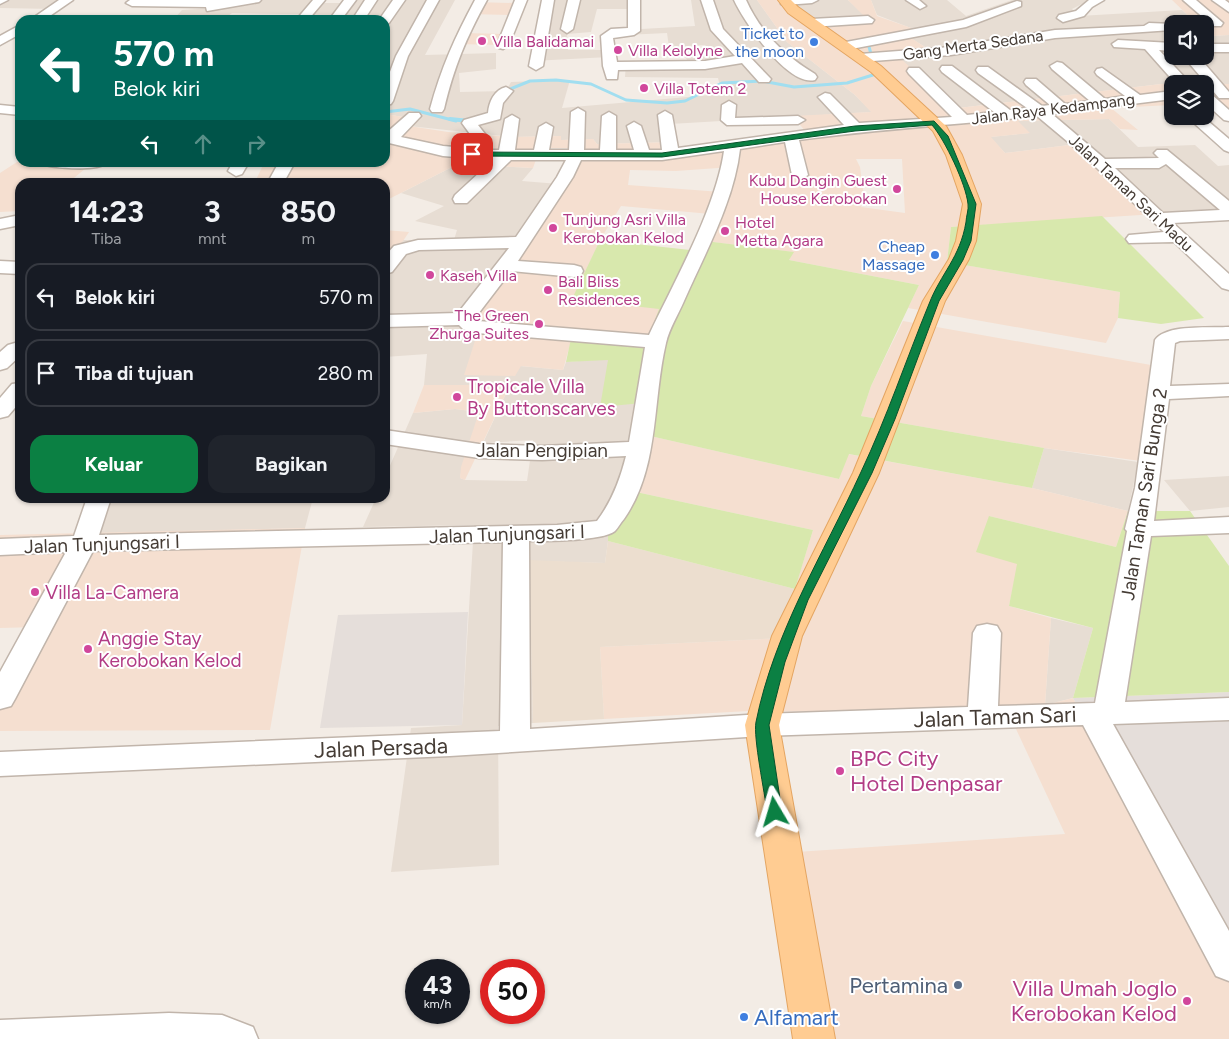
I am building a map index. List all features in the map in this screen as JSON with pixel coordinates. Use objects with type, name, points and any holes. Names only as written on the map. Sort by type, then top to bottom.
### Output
[{"type":"main road","points":[[784,1],[811,24],[876,70],[934,123],[945,136],[954,155],[972,204],[966,241],[959,260],[934,301],[890,419],[787,636],[762,725],[814,1039]]},
{"type":"street","points":[[44,15],[67,0]]},
{"type":"street","points":[[133,2],[224,4],[255,0]]},
{"type":"street","points":[[306,15],[319,0]]},
{"type":"street","points":[[339,15],[350,0]]},
{"type":"street","points":[[361,15],[371,0]]},
{"type":"street","points":[[388,15],[399,0]]},
{"type":"street","points":[[390,90],[402,56],[433,0]]},
{"type":"street","points":[[437,109],[445,77],[458,42],[481,0]]},
{"type":"street","points":[[503,45],[521,0]]},
{"type":"street","points":[[536,66],[548,0]]},
{"type":"street","points":[[567,29],[574,0]]},
{"type":"street","points":[[634,0],[634,30],[615,32],[607,36],[611,71],[720,64],[718,61],[744,59]]},
{"type":"street","points":[[707,0],[714,26],[764,78]]},
{"type":"street","points":[[740,0],[747,18],[761,39],[810,77]]},
{"type":"street","points":[[784,1],[812,0]]},
{"type":"street","name":"Gang Merta Sedana","points":[[1098,0],[1088,5],[1080,14],[1063,18],[1110,44],[1164,47]]},
{"type":"street","points":[[1189,0],[1217,23]]},
{"type":"street","points":[[1218,0],[1229,9]]},
{"type":"street","points":[[211,9],[224,4]]},
{"type":"street","points":[[843,47],[966,23],[1017,4]]},
{"type":"street","points":[[859,9],[868,20],[888,30]]},
{"type":"street","points":[[920,32],[902,24],[952,14]]},
{"type":"street","points":[[987,16],[1004,21]]},
{"type":"street","points":[[811,24],[868,20]]},
{"type":"street","points":[[1022,26],[1055,34]]},
{"type":"street","points":[[1148,27],[1164,27]]},
{"type":"street","name":"Gang Merta Sedana","points":[[860,58],[951,51],[1055,34],[1148,27],[1164,40]]},
{"type":"street","points":[[0,41],[15,32]]},
{"type":"street","points":[[718,47],[732,46]]},
{"type":"street","points":[[1150,48],[1176,75]]},
{"type":"street","points":[[1214,48],[1229,48]]},
{"type":"street","points":[[1199,65],[1227,95]]},
{"type":"street","points":[[1057,66],[1101,103]]},
{"type":"street","points":[[947,70],[1007,115]]},
{"type":"street","name":"Jalan Taman Sari Madu","points":[[983,70],[1041,112],[1101,164],[1229,284]]},
{"type":"street","points":[[914,71],[964,120]]},
{"type":"street","points":[[1102,72],[1136,98]]},
{"type":"street","points":[[1031,82],[1063,108]]},
{"type":"street","points":[[472,154],[478,134],[469,123],[495,116],[496,102],[506,91]]},
{"type":"street","points":[[1214,96],[1227,95]]},
{"type":"street","name":"Jalan Raya Kedampang","points":[[390,139],[426,148],[506,156],[671,154],[855,128],[934,123],[1041,112],[1136,98],[1164,97]]},
{"type":"street","points":[[825,98],[855,128]]},
{"type":"street","points":[[790,103],[807,135]]},
{"type":"street","points":[[1214,104],[1229,117]]},
{"type":"street","points":[[729,105],[728,120],[732,122],[798,120]]},
{"type":"street","points":[[0,108],[15,111]]},
{"type":"street","points":[[464,319],[506,265],[520,242],[550,202],[576,155],[578,112]]},
{"type":"street","points":[[665,115],[671,154]]},
{"type":"street","points":[[390,136],[414,116]]},
{"type":"street","points":[[608,155],[609,116]]},
{"type":"street","points":[[461,200],[506,156],[512,119]]},
{"type":"street","points":[[1204,125],[1229,147]]},
{"type":"street","points":[[634,126],[643,155]]},
{"type":"street","points":[[540,156],[546,127]]},
{"type":"street","points":[[791,137],[800,175]]},
{"type":"street","name":"Jalan Tunjungsari I","points":[[0,547],[84,543],[578,532],[606,526],[621,505],[633,476],[656,342],[714,213],[727,176],[733,144]]},
{"type":"street","points":[[1101,164],[1161,158],[1229,209]]},
{"type":"street","points":[[80,178],[93,167]]},
{"type":"street","points":[[278,178],[284,167]]},
{"type":"street","points":[[1159,218],[1229,215]]},
{"type":"street","points":[[0,224],[15,221]]},
{"type":"street","points":[[1135,239],[1179,237]]},
{"type":"street","points":[[390,262],[400,250],[418,245],[520,242]]},
{"type":"street","points":[[506,265],[574,271]]},
{"type":"street","points":[[0,267],[15,268]]},
{"type":"street","points":[[390,321],[464,319],[470,325],[477,327],[656,342]]},
{"type":"street","name":"Jalan Taman Sari Bunga 2","points":[[1100,713],[1133,574],[1138,529],[1147,488],[1166,338],[1229,333]]},
{"type":"street","points":[[0,364],[12,349]]},
{"type":"street","points":[[1160,393],[1229,390]]},
{"type":"street","points":[[0,411],[15,394]]},
{"type":"street","name":"Jalan Pengipian","points":[[390,438],[479,451],[542,453],[639,449]]},
{"type":"street","points":[[0,698],[84,543],[98,503]]},
{"type":"street","points":[[1138,529],[1229,525]]},
{"type":"street","points":[[515,741],[516,534]]},
{"type":"street","points":[[982,717],[987,634]]},
{"type":"street","name":"Jalan Taman Sari","points":[[762,725],[1229,709]]},
{"type":"street","points":[[1100,713],[1229,965]]},
{"type":"street","name":"Jalan Persada","points":[[0,764],[515,741],[762,725]]},
{"type":"street","points":[[0,1038],[169,1030],[222,1032],[239,1039]]},
{"type":"shaded area","points":[[0,0],[69,0],[55,9],[0,8]]},
{"type":"shaded area","points":[[234,0],[326,0],[324,3],[352,3],[355,0],[455,0],[425,55],[496,53],[496,69],[459,73],[460,92],[506,91],[511,82],[570,80],[562,108],[722,94],[718,78],[625,77],[626,63],[688,61],[683,55],[716,55],[705,45],[669,47],[667,33],[604,36],[605,31],[695,26],[691,0],[757,0],[787,42],[855,95],[872,112],[670,124],[675,142],[597,144],[593,139],[561,140],[561,136],[512,137],[409,126],[415,119],[390,115],[390,15],[232,13],[229,15],[178,15],[182,10],[213,8]]},
{"type":"shaded area","points":[[548,0],[634,0],[634,9],[597,9],[591,32],[567,34],[568,50],[606,50],[609,57],[532,61]]},
{"type":"shaded area","points":[[757,0],[786,0],[810,18],[863,15],[848,0],[871,0],[877,16],[917,30],[902,32],[931,51],[895,54],[958,108],[1164,84],[1164,105],[1111,108],[1138,130],[1120,129],[1109,119],[1018,121],[1030,133],[991,137],[1005,153],[1077,144],[1156,214],[951,227],[947,262],[1120,292],[1118,318],[1106,343],[908,308],[919,285],[789,260],[793,252],[697,240],[711,214],[621,206],[600,240],[573,299],[660,308],[649,336],[574,330],[563,370],[521,366],[515,376],[464,375],[481,322],[466,315],[559,184],[573,148],[540,148],[533,168],[458,164],[390,198],[390,178],[257,178],[262,167],[390,167],[390,115],[415,119],[409,126],[448,132],[512,137],[561,136],[561,140],[593,139],[597,144],[675,142],[677,150],[805,131],[793,116],[871,112],[855,95],[787,42]],"holes":[[[856,159],[902,159],[905,213],[861,207],[864,197],[860,167]],[[732,167],[721,192],[628,185],[630,170],[676,171]]]},
{"type":"shaded area","points":[[786,0],[848,0],[864,15],[810,18]]},
{"type":"shaded area","points":[[871,0],[947,0],[966,16],[1012,0],[1090,0],[1072,9],[1079,16],[1182,10],[1187,15],[1164,15],[1164,65],[1214,65],[1214,36],[1229,35],[1229,84],[1214,84],[1214,75],[1164,75],[1164,84],[958,108],[894,54],[930,50],[901,32],[916,30],[877,15]]},
{"type":"shaded area","points":[[1172,0],[1229,0],[1229,35],[1214,36],[1214,15],[1188,15]]},
{"type":"shaded area","points":[[474,2],[514,3],[510,15],[468,14]]},
{"type":"shaded area","points":[[463,33],[506,34],[501,45],[457,44]]},
{"type":"shaded area","points":[[1214,84],[1229,84],[1229,116],[1214,105]]},
{"type":"shaded area","points":[[1109,119],[1138,147],[1195,145],[1218,166],[1229,165],[1229,211],[1156,214],[1077,144],[1005,153],[990,137],[1029,133],[1017,121]]},
{"type":"shaded area","points":[[15,163],[15,167],[87,167],[74,178],[15,178],[15,211],[0,212],[0,173]]},
{"type":"shaded area","points":[[458,164],[533,168],[522,181],[559,184],[466,315],[481,322],[520,366],[563,370],[566,362],[608,359],[653,402],[608,541],[605,563],[529,561],[533,723],[498,726],[499,865],[391,872],[411,728],[462,725],[474,525],[363,527],[374,503],[390,503],[390,466],[413,413],[455,409],[480,412],[462,467],[460,478],[465,480],[527,481],[533,440],[483,443],[510,385],[424,385],[427,354],[390,357],[390,260],[402,240],[454,240],[457,230],[415,221],[444,206],[401,193]]},
{"type":"shaded area","points":[[390,230],[409,232],[390,260]]},
{"type":"shaded area","points":[[903,321],[1151,365],[1151,437],[1141,461],[1044,448],[861,416],[871,386]]},
{"type":"shaded area","points":[[424,385],[510,385],[465,480],[460,478],[461,467],[479,412],[455,409],[413,413]]},
{"type":"shaded area","points":[[646,435],[839,479],[848,454],[1032,488],[1128,511],[1116,547],[989,516],[1018,564],[1009,606],[1051,618],[1045,705],[1073,698],[1229,980],[1229,1039],[816,1039],[766,854],[1065,834],[1009,714],[749,711],[604,719],[600,647],[784,638],[795,588],[813,530],[622,489]]},
{"type":"shaded area","points":[[1044,448],[1138,462],[1128,511],[1032,488]]},
{"type":"shaded area","points":[[1229,476],[1229,507],[1190,511],[1164,480]]},
{"type":"shaded area","points":[[90,503],[312,503],[305,528],[75,534]]},
{"type":"shaded area","points":[[305,528],[270,730],[0,731],[0,695],[37,627],[0,628],[0,535]]},
{"type":"shaded area","points":[[608,541],[795,589],[784,638],[600,647],[604,719],[533,723],[529,560],[605,563]]},
{"type":"shaded area","points":[[468,612],[462,725],[320,728],[338,615]]},
{"type":"shaded area","points":[[1051,618],[1093,628],[1073,698],[1045,705]]},
{"type":"shaded area","points":[[1229,692],[1229,980],[1073,698]]},
{"type":"green space","points":[[1102,216],[1204,318],[1161,324],[1118,318],[1120,292],[947,262],[951,227]]},
{"type":"green space","points":[[600,240],[690,250],[697,240],[794,252],[789,260],[919,285],[871,386],[861,416],[1044,448],[1032,488],[849,454],[839,479],[646,435],[653,402],[600,407],[608,360],[566,362],[573,329],[649,336],[659,309],[572,299]]},
{"type":"green space","points":[[622,489],[813,530],[795,589],[608,541],[608,519]]},
{"type":"green space","points":[[1128,511],[1190,511],[1229,566],[1229,692],[1073,698],[1093,628],[1009,606],[1017,564],[976,552],[989,516],[1116,547]]},
{"type":"waterway","points":[[864,57],[871,54],[868,43],[871,40]]},
{"type":"waterway","points":[[503,92],[530,81],[556,80],[591,84],[626,100],[667,103],[685,101],[722,83],[762,81],[794,87],[847,83],[876,74],[873,71]]},
{"type":"waterway","points":[[390,111],[410,109],[456,121]]},
{"type":"waterway","points":[[450,119],[469,121]]},
{"type":"place","name":"Villa Balidamai","points":[[482,41]]},
{"type":"place","name":"Ticket to the moon","points":[[814,42]]},
{"type":"place","name":"Villa Kelolyne","points":[[618,50]]},
{"type":"place","name":"Villa Totem 2","points":[[644,88]]},
{"type":"place","name":"Kubu Dangin Guest House Kerobokan","points":[[897,189]]},
{"type":"place","name":"Tunjung Asri Villa Kerobokan Kelod","points":[[553,228]]},
{"type":"place","name":"Hotel Metta Agara","points":[[725,231]]},
{"type":"place","name":"Cheap Massage","points":[[935,255]]},
{"type":"place","name":"Kaseh Villa","points":[[430,275]]},
{"type":"place","name":"Bali Bliss Residences","points":[[548,290]]},
{"type":"place","name":"The Green Zhurga Suites","points":[[539,324]]},
{"type":"place","name":"Tropicale Villa By Buttonscarves","points":[[457,397]]},
{"type":"place","name":"Villa La-Camera","points":[[35,592]]},
{"type":"place","name":"Anggie Stay Kerobokan Kelod","points":[[88,649]]},
{"type":"place","name":"BPC City Hotel Denpasar","points":[[840,771]]},
{"type":"place","name":"Pertamina","points":[[958,985]]},
{"type":"place","name":"Villa Umah Joglo Kerobokan Kelod","points":[[1187,1001]]},
{"type":"place","name":"Alfamart","points":[[744,1017]]},
{"type":"route","points":[[472,154],[506,156],[662,155],[855,128],[934,123],[945,136],[954,155],[966,182],[972,204],[972,217],[966,241],[959,260],[934,301],[890,419],[866,473],[802,600],[787,636],[779,662],[762,725],[775,812]]}]
